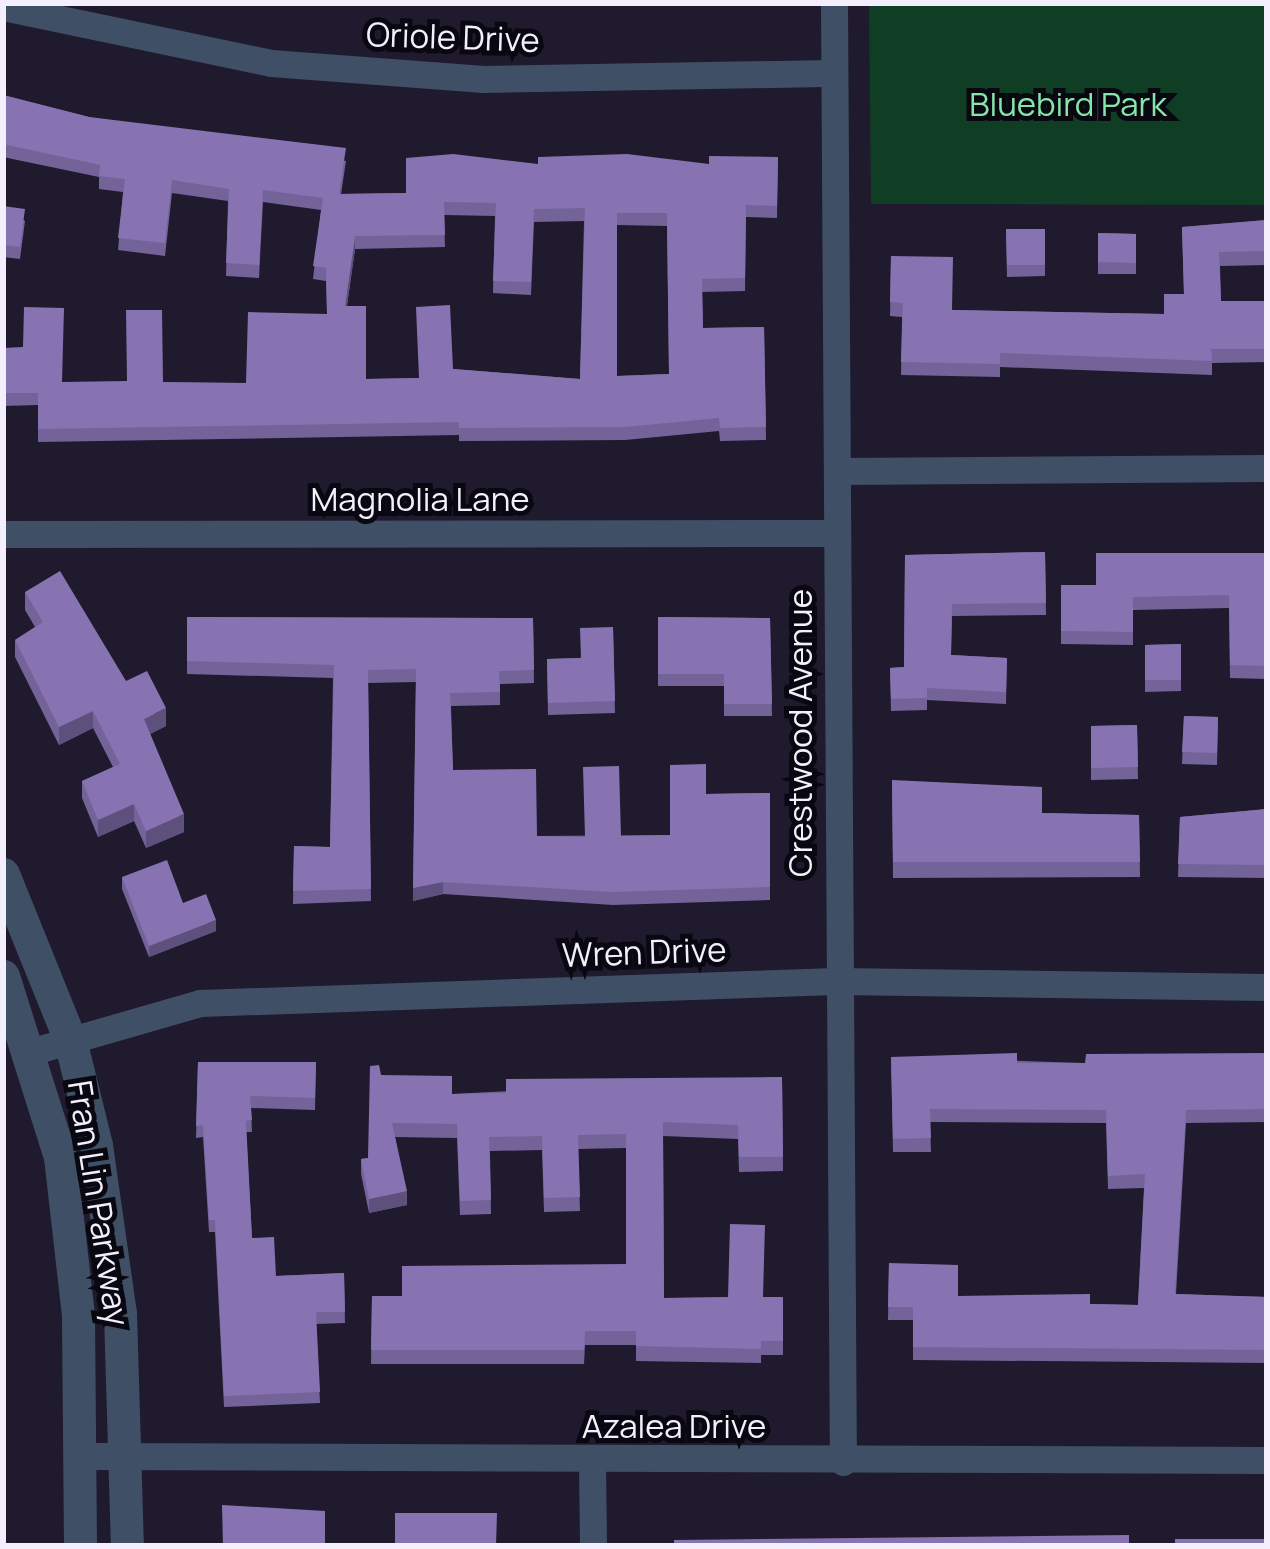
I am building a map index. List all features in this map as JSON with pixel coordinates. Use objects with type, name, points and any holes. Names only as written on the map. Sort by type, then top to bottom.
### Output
[{"type":"street","name":"Crestwood Avenue","points":[[834,3],[843,1462]]},
{"type":"street","name":"Oriole Drive","points":[[3,7],[271,63],[483,79],[834,73]]},
{"type":"street","points":[[838,471],[1267,468]]},
{"type":"street","name":"Magnolia Lane","points":[[3,535],[836,533]]},
{"type":"street","name":"Fran Lin Parkway","points":[[3,874],[70,1040],[97,1145],[120,1313],[127,1546]]},
{"type":"street","name":"Fran Lin Parkway","points":[[3,976],[60,1157],[78,1316],[80,1546]]},
{"type":"street","name":"Wren Drive","points":[[30,1052],[200,1003],[837,981],[1267,986]]},
{"type":"street","name":"Azalea Drive","points":[[80,1456],[592,1462],[1267,1460]]},
{"type":"street","points":[[592,1462],[593,1546]]},
{"type":"green space","name":"Bluebird Park","points":[[869,3],[1267,3],[1267,205],[871,204]]},
{"type":"building","points":[[3,95],[89,117],[346,148],[339,194],[406,193],[406,158],[453,154],[538,164],[538,157],[627,154],[709,164],[709,156],[778,157],[777,206],[746,205],[745,278],[702,279],[703,328],[764,327],[766,427],[720,428],[719,418],[625,427],[459,428],[459,422],[38,429],[38,393],[3,393],[3,348],[23,347],[24,307],[64,308],[62,382],[127,381],[126,310],[162,310],[163,382],[246,383],[248,312],[327,314],[326,268],[313,266],[323,198],[263,190],[259,265],[226,263],[229,189],[172,180],[165,243],[118,238],[125,179],[99,176],[100,165],[3,144]],"holes":[[[444,202],[496,203],[493,281],[531,282],[534,209],[585,208],[580,379],[453,369],[450,305],[416,307],[419,378],[366,379],[366,306],[345,306],[355,236],[445,235]],[[617,213],[667,213],[669,374],[617,376]]]},
{"type":"building","points":[[3,206],[25,209],[20,247],[3,245]]},
{"type":"building","points":[[1267,220],[1267,251],[1219,252],[1221,301],[1267,301],[1267,349],[1211,349],[1212,361],[1000,353],[1000,364],[901,362],[903,303],[890,302],[891,256],[953,257],[952,310],[1164,314],[1164,294],[1184,294],[1182,227]]},
{"type":"building","points":[[1006,229],[1045,229],[1045,265],[1007,265]]},
{"type":"building","points":[[1098,233],[1136,234],[1136,263],[1098,262]]},
{"type":"building","points":[[1045,552],[1046,603],[952,604],[951,655],[1007,658],[1006,692],[927,688],[927,698],[891,699],[890,668],[904,667],[905,555]]},
{"type":"building","points":[[1096,553],[1267,553],[1267,666],[1230,665],[1229,595],[1133,597],[1133,632],[1061,631],[1061,585],[1096,585]]},
{"type":"building","points":[[60,571],[126,681],[147,671],[166,708],[144,719],[184,814],[146,831],[134,804],[98,820],[82,781],[120,764],[93,711],[59,727],[15,640],[43,622],[25,592]]},
{"type":"building","points":[[187,617],[533,618],[534,670],[499,671],[500,692],[450,693],[453,770],[536,769],[537,836],[585,837],[583,767],[619,766],[621,836],[670,835],[670,765],[706,764],[706,794],[770,793],[770,887],[613,892],[443,882],[413,888],[416,669],[368,670],[371,889],[293,891],[294,846],[330,847],[334,665],[187,661]]},
{"type":"building","points":[[658,617],[770,618],[772,704],[724,704],[724,674],[658,674]]},
{"type":"building","points":[[613,627],[615,701],[548,703],[547,659],[581,658],[580,628]]},
{"type":"building","points":[[1181,644],[1181,680],[1145,680],[1145,645]]},
{"type":"building","points":[[1184,716],[1218,717],[1217,753],[1182,752]]},
{"type":"building","points":[[1137,725],[1138,767],[1091,768],[1091,726]]},
{"type":"building","points":[[892,780],[1042,787],[1042,813],[1139,815],[1140,862],[893,862]]},
{"type":"building","points":[[1267,809],[1267,865],[1178,864],[1180,817]]},
{"type":"building","points":[[167,860],[183,903],[206,894],[216,920],[149,946],[122,877]]},
{"type":"building","points":[[1017,1053],[1017,1063],[1085,1063],[1086,1054],[1267,1053],[1267,1109],[1186,1110],[1175,1294],[1267,1297],[1267,1350],[913,1347],[913,1307],[888,1307],[889,1263],[958,1265],[958,1296],[1090,1294],[1090,1304],[1138,1305],[1145,1174],[1108,1176],[1106,1110],[930,1109],[931,1138],[893,1139],[891,1057]]},
{"type":"building","points":[[198,1062],[316,1062],[315,1098],[250,1096],[252,1120],[246,1121],[252,1238],[274,1237],[276,1276],[344,1273],[345,1312],[316,1312],[320,1392],[224,1396],[215,1220],[209,1220],[203,1125],[196,1126]]},
{"type":"building","points":[[379,1065],[381,1075],[452,1076],[452,1094],[506,1093],[506,1079],[782,1077],[783,1157],[739,1157],[738,1125],[663,1122],[664,1298],[728,1297],[730,1224],[765,1225],[763,1297],[783,1297],[783,1341],[761,1341],[761,1349],[636,1346],[636,1331],[585,1331],[584,1350],[371,1350],[372,1296],[402,1296],[402,1266],[626,1264],[626,1134],[578,1135],[580,1197],[544,1198],[542,1136],[489,1137],[491,1200],[460,1201],[457,1124],[392,1123],[407,1191],[369,1199],[361,1159],[368,1158],[370,1066]]},
{"type":"building","points":[[222,1505],[325,1511],[325,1546],[223,1546]]},
{"type":"building","points":[[395,1513],[497,1513],[496,1546],[395,1546]]},
{"type":"building","points":[[1129,1535],[1129,1546],[674,1546],[674,1540]]},
{"type":"building","points":[[1175,1539],[1267,1539],[1267,1546],[1175,1546]]}]
